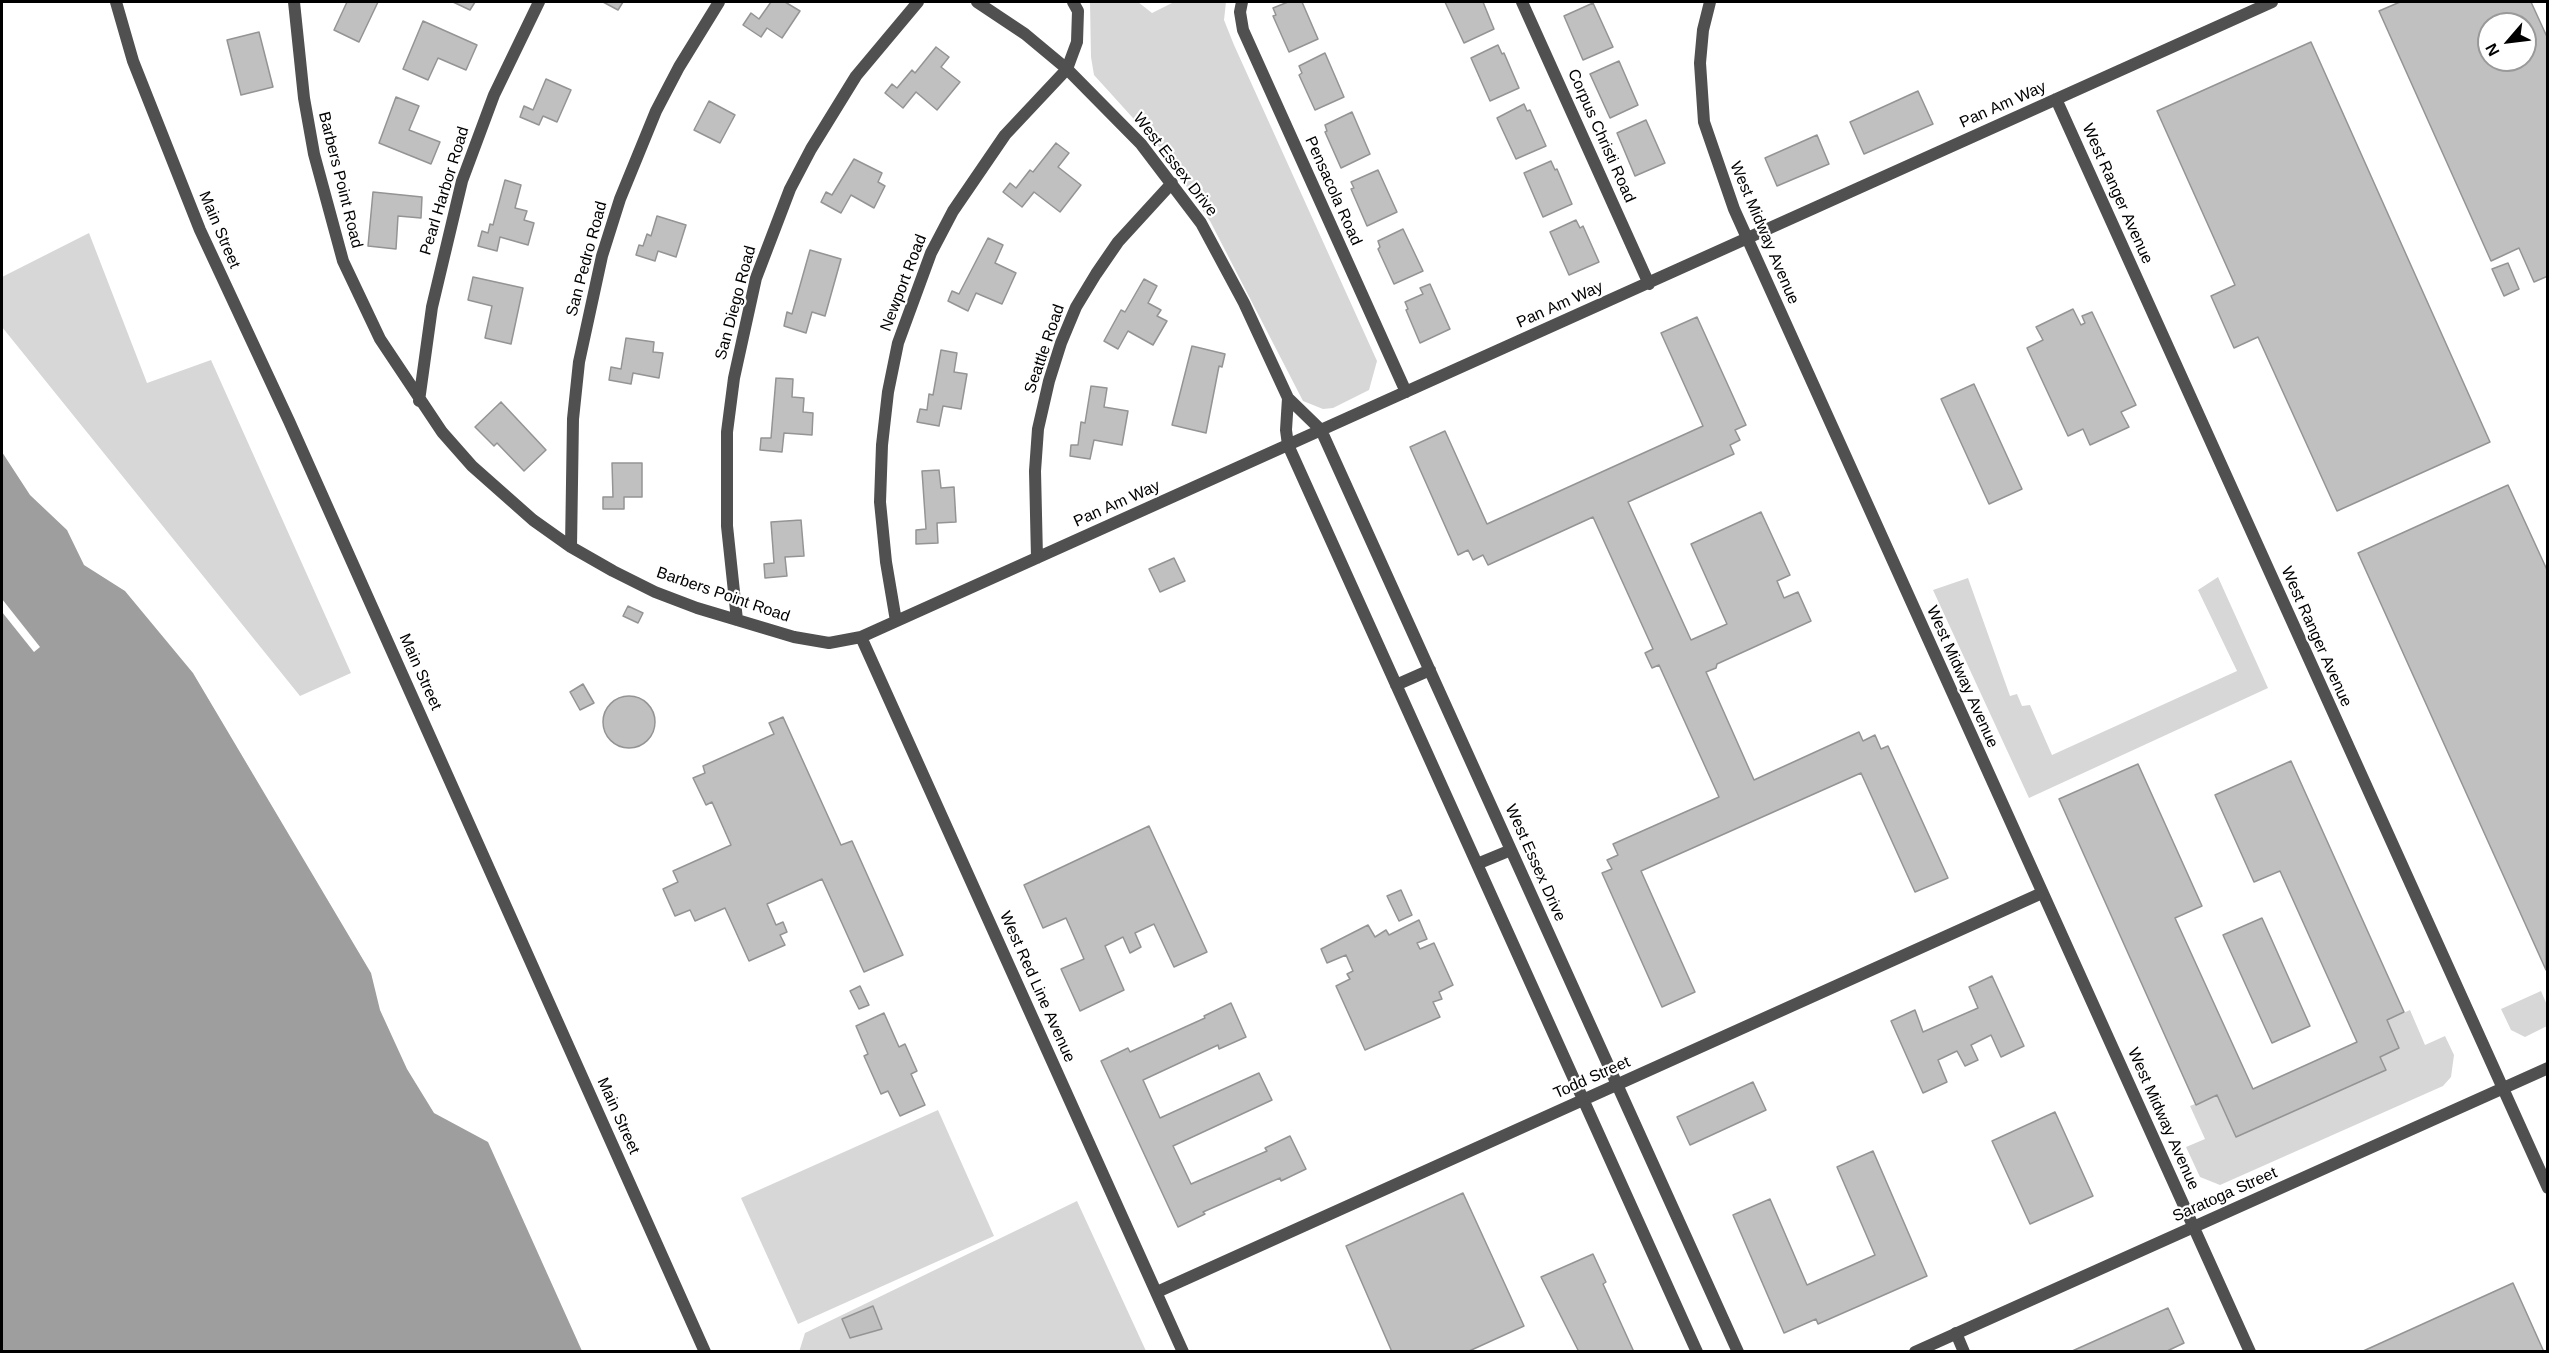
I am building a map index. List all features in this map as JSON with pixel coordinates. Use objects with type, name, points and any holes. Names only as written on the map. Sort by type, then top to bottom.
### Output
[{"type":"street","name":"Main Street","points":[[116,2],[133,62],[200,230],[294,432],[705,1352]]},
{"type":"street","name":"Barbers Point Road","points":[[294,2],[304,98],[327,211],[343,261],[380,339],[419,401],[449,440],[503,495],[572,547],[655,592],[794,637],[829,643],[861,637]]},
{"type":"street","name":"Pearl Harbor Road","points":[[419,401],[432,307],[462,181],[494,95],[539,2]]},
{"type":"street","name":"San Pedro Road","points":[[572,547],[573,419],[584,339],[602,256],[620,199],[656,111],[679,67],[719,2]]},
{"type":"street","name":"San Diego Road","points":[[736,620],[727,526],[727,432],[735,368],[756,278],[790,189],[811,149],[856,76],[918,2]]},
{"type":"street","name":"West Essex Drive","points":[[977,2],[1025,34],[1107,106],[1172,183],[1201,223],[1224,265],[1288,398],[1321,430],[1738,1352]]},
{"type":"street","name":"Newport Road","points":[[896,621],[886,562],[880,502],[882,445],[888,392],[898,342],[931,253],[953,210],[1005,135],[1067,69],[1077,42],[1078,11],[1073,2]]},
{"type":"street","name":"Pensacola Road","points":[[1242,2],[1240,12],[1243,30],[1406,392]]},
{"type":"street","name":"Corpus Christi Road","points":[[1522,2],[1649,284]]},
{"type":"street","name":"West Midway Avenue","points":[[1710,2],[1703,30],[1700,63],[1704,122],[1716,163],[1748,239],[2250,1352]]},
{"type":"street","name":"Pan Am Way","points":[[861,637],[2272,2]]},
{"type":"street","name":"West Ranger Avenue","points":[[2056,99],[2547,1188]]},
{"type":"street","name":"Seattle Road","points":[[1037,558],[1035,471],[1038,429],[1048,381],[1076,307],[1096,274],[1118,242],[1172,183]]},
{"type":"street","name":"West Essex Drive","points":[[1288,398],[1286,430],[1288,445],[1697,1352]]},
{"type":"street","name":"West Red Line Avenue","points":[[861,637],[1183,1352]]},
{"type":"street","points":[[1396,685],[1430,670]]},
{"type":"street","points":[[1477,864],[1511,850]]},
{"type":"street","name":"Todd Street","points":[[1156,1292],[2042,893]]},
{"type":"street","name":"Saratoga Street","points":[[1915,1352],[2547,1068]]},
{"type":"street","points":[[1956,1333],[1964,1352]]},
{"type":"shaded area","points":[[1090,2],[1138,2],[1152,13],[1174,2],[1226,2],[1224,20],[1234,45],[1377,361],[1369,390],[1333,408],[1323,409],[1303,401],[1210,221],[1161,149],[1094,75],[1091,57]]},
{"type":"shaded area","points":[[89,233],[147,383],[211,360],[351,673],[300,696],[2,327],[2,277]]},
{"type":"shaded area","points":[[2,452],[30,495],[67,530],[84,565],[125,591],[193,673],[371,973],[380,1010],[407,1069],[434,1113],[488,1142],[582,1351],[2,1351]]},
{"type":"shaded area","points":[[2218,577],[2268,688],[2029,798],[1933,590],[1968,578],[2010,696],[2017,694],[2022,706],[2030,705],[2052,755],[2237,671],[2198,590]]},
{"type":"shaded area","points":[[2541,991],[2547,1005],[2547,1026],[2525,1037],[2511,1030],[2501,1009]]},
{"type":"shaded area","points":[[2410,1010],[2425,1045],[2445,1036],[2454,1055],[2451,1077],[2443,1086],[2220,1185],[2200,1177],[2186,1147],[2205,1139],[2190,1106],[2217,1095],[2236,1137],[2386,1069],[2380,1057],[2399,1048],[2387,1020]]},
{"type":"shaded area","points":[[938,1110],[994,1236],[798,1324],[741,1198]]},
{"type":"shaded area","points":[[1077,1201],[1146,1351],[799,1352],[805,1333]]},
{"type":"pier","points":[[2,599],[40,647],[34,652],[2,612]]},
{"type":"building","points":[[347,2],[378,2],[359,42],[334,30]]},
{"type":"building","points":[[453,2],[475,2],[470,10]]},
{"type":"building","points":[[603,2],[623,2],[618,10]]},
{"type":"building","points":[[771,2],[785,2],[800,11],[782,38],[767,28],[761,37],[743,25],[751,13],[759,19]]},
{"type":"building","points":[[1288,2],[1302,2],[1318,39],[1289,52],[1273,16],[1276,15],[1273,8]]},
{"type":"building","points":[[1445,2],[1483,2],[1494,29],[1464,43]]},
{"type":"building","points":[[2400,2],[2531,2],[2536,12],[2477,12],[2477,72],[2537,72],[2537,15],[2548,39],[2548,276],[2534,282],[2519,248],[2491,261],[2379,11]]},
{"type":"building","points":[[1593,3],[1613,47],[1583,60],[1564,16]]},
{"type":"building","points":[[423,21],[477,45],[466,70],[438,58],[428,80],[403,69]]},
{"type":"building","points":[[259,32],[273,87],[241,95],[227,40]]},
{"type":"building","points":[[2311,42],[2490,442],[2337,511],[2258,337],[2234,348],[2211,296],[2235,285],[2157,111]]},
{"type":"building","points":[[1498,45],[1502,54],[1504,53],[1519,88],[1490,101],[1471,58]]},
{"type":"building","points":[[936,47],[949,57],[941,67],[960,82],[937,110],[916,92],[903,108],[885,93],[892,84],[897,88],[912,70],[915,73]]},
{"type":"building","points":[[1325,53],[1344,97],[1315,110],[1299,75],[1302,73],[1299,66]]},
{"type":"building","points":[[1619,61],[1638,105],[1610,118],[1590,74]]},
{"type":"building","points":[[546,79],[571,90],[557,122],[543,116],[539,125],[520,117],[524,106],[533,110]]},
{"type":"building","points":[[1918,91],[1933,124],[1864,154],[1850,122]]},
{"type":"building","points":[[396,97],[419,106],[409,130],[440,142],[431,164],[379,143]]},
{"type":"building","points":[[709,101],[735,115],[720,143],[694,130]]},
{"type":"building","points":[[1524,104],[1527,111],[1530,110],[1546,146],[1516,159],[1497,118]]},
{"type":"building","points":[[1352,112],[1370,154],[1341,168],[1325,132],[1327,131],[1325,125]]},
{"type":"building","points":[[1646,120],[1665,163],[1635,176],[1617,133]]},
{"type":"building","points":[[1817,135],[1829,164],[1777,186],[1765,158]]},
{"type":"building","points":[[1056,143],[1069,153],[1058,167],[1081,185],[1060,212],[1034,192],[1022,207],[1003,192],[1010,183],[1016,188],[1030,170],[1033,172]]},
{"type":"building","points":[[854,159],[882,173],[878,182],[885,186],[874,208],[851,195],[841,213],[821,202],[826,192],[832,195]]},
{"type":"building","points":[[1551,161],[1555,170],[1557,169],[1572,204],[1543,217],[1524,173]]},
{"type":"building","points":[[1378,170],[1397,212],[1367,226],[1351,189],[1354,188],[1351,182]]},
{"type":"building","points":[[505,180],[521,185],[515,208],[527,211],[524,220],[534,223],[528,245],[500,237],[497,251],[478,246],[482,231],[488,233],[490,224],[493,225]]},
{"type":"building","points":[[373,192],[422,197],[421,218],[398,216],[396,249],[368,246]]},
{"type":"building","points":[[657,216],[686,225],[676,257],[658,251],[655,261],[636,255],[639,245],[643,246],[647,234],[651,236]]},
{"type":"building","points":[[1576,220],[1580,228],[1583,226],[1599,262],[1569,275],[1550,232]]},
{"type":"building","points":[[1403,229],[1423,271],[1394,284],[1378,249],[1380,247],[1378,241]]},
{"type":"building","points":[[988,238],[1003,245],[995,263],[1016,273],[1002,304],[976,293],[968,311],[948,301],[952,291],[959,294]]},
{"type":"building","points":[[810,250],[841,259],[825,316],[812,312],[806,333],[784,326],[787,312],[792,314]]},
{"type":"building","points":[[2508,263],[2519,289],[2504,296],[2492,269]]},
{"type":"building","points":[[473,277],[523,288],[511,344],[485,338],[492,306],[468,300]]},
{"type":"building","points":[[1144,279],[1157,286],[1148,303],[1161,310],[1157,316],[1167,321],[1153,345],[1128,331],[1118,349],[1104,341],[1121,310],[1125,312]]},
{"type":"building","points":[[1430,284],[1450,329],[1420,343],[1406,310],[1408,309],[1405,302],[1423,294],[1420,288]]},
{"type":"building","points":[[2073,309],[2081,325],[2085,323],[2082,316],[2092,312],[2136,405],[2121,412],[2129,427],[2090,445],[2083,429],[2068,436],[2027,348],[2043,340],[2036,327]]},
{"type":"building","points":[[1697,317],[1746,425],[1735,430],[1740,440],[1730,445],[1734,454],[1628,502],[1691,640],[1727,624],[1691,544],[1761,512],[1790,575],[1777,581],[1784,598],[1798,592],[1811,621],[1717,664],[1716,668],[1706,672],[1754,780],[1859,732],[1863,741],[1875,735],[1881,749],[1888,746],[1948,878],[1915,892],[1861,773],[1641,871],[1695,992],[1662,1007],[1602,873],[1612,869],[1607,860],[1618,855],[1613,844],[1719,797],[1659,665],[1652,668],[1645,653],[1653,649],[1593,517],[1488,565],[1483,555],[1473,560],[1468,550],[1458,555],[1410,447],[1445,431],[1487,524],[1703,426],[1661,333]]},
{"type":"building","points":[[626,338],[654,342],[653,352],[663,353],[659,378],[633,373],[631,384],[609,380],[611,367],[621,369]]},
{"type":"building","points":[[1192,346],[1225,354],[1222,367],[1219,366],[1206,433],[1172,425]]},
{"type":"building","points":[[941,350],[957,353],[954,372],[967,374],[961,409],[943,406],[939,426],[917,422],[920,409],[927,410],[929,394],[933,395]]},
{"type":"building","points":[[776,378],[793,379],[792,397],[804,398],[803,412],[813,413],[812,435],[784,433],[782,452],[760,450],[761,438],[771,438]]},
{"type":"building","points":[[1974,384],[2022,489],[1989,504],[1941,399]]},
{"type":"building","points":[[1091,386],[1107,388],[1104,407],[1128,411],[1122,445],[1094,440],[1090,459],[1070,456],[1071,445],[1078,445],[1081,422],[1085,423]]},
{"type":"building","points":[[501,402],[546,450],[524,471],[497,443],[494,446],[475,427]]},
{"type":"building","points":[[612,463],[642,463],[642,497],[624,497],[624,509],[603,509],[603,497],[613,497]]},
{"type":"building","points":[[939,470],[941,488],[954,487],[956,522],[937,523],[938,543],[916,544],[916,530],[926,529],[922,471]]},
{"type":"building","points":[[2508,485],[2548,572],[2546,970],[2358,553]]},
{"type":"building","points":[[801,520],[804,556],[785,557],[787,576],[765,578],[764,564],[774,563],[771,522]]},
{"type":"building","points":[[1174,558],[1185,581],[1160,592],[1149,569]]},
{"type":"building","points":[[628,606],[643,613],[638,623],[623,616]]},
{"type":"building","points":[[583,684],[594,703],[580,710],[570,692]]},
{"type":"building","points":[[624,696],[634,696],[644,700],[651,707],[655,722],[651,737],[644,744],[634,748],[624,748],[614,744],[607,737],[603,727],[603,717],[607,707],[614,700]]},
{"type":"building","points":[[783,717],[841,845],[852,841],[903,955],[864,972],[822,879],[767,904],[776,925],[783,922],[787,932],[780,935],[785,945],[749,961],[725,908],[695,921],[690,910],[675,916],[663,889],[678,882],[673,871],[731,845],[712,802],[706,805],[693,778],[705,773],[703,766],[774,734],[769,723]]},
{"type":"building","points":[[2291,761],[2404,1012],[2387,1020],[2399,1048],[2380,1057],[2386,1070],[2236,1137],[2217,1095],[2196,1105],[2059,799],[2138,764],[2202,906],[2175,918],[2253,1089],[2357,1042],[2280,871],[2254,882],[2215,795]]},
{"type":"building","points":[[1149,826],[1207,952],[1174,967],[1154,924],[1135,933],[1141,947],[1130,953],[1123,937],[1105,946],[1124,990],[1080,1011],[1061,969],[1084,959],[1066,918],[1043,928],[1024,885]]},
{"type":"building","points":[[1401,890],[1412,915],[1399,921],[1387,896]]},
{"type":"building","points":[[2262,918],[2310,1026],[2272,1043],[2223,935]]},
{"type":"building","points":[[1419,920],[1427,939],[1417,943],[1420,949],[1434,943],[1453,985],[1439,992],[1442,999],[1433,1002],[1440,1017],[1365,1050],[1336,986],[1350,979],[1347,974],[1353,971],[1346,955],[1327,963],[1321,949],[1368,925],[1375,937],[1386,930],[1389,935]]},
{"type":"building","points":[[1992,976],[2024,1046],[2001,1057],[1991,1035],[1971,1045],[1978,1060],[1965,1066],[1957,1051],[1938,1060],[1947,1082],[1923,1093],[1891,1021],[1915,1010],[1923,1032],[1978,1008],[1969,987]]},
{"type":"building","points":[[860,986],[869,1005],[859,1009],[850,991]]},
{"type":"building","points":[[1231,1003],[1246,1037],[1219,1049],[1218,1045],[1143,1080],[1160,1118],[1259,1073],[1272,1100],[1173,1146],[1191,1184],[1267,1151],[1265,1148],[1290,1136],[1306,1169],[1203,1212],[1205,1214],[1178,1227],[1101,1061],[1128,1048],[1130,1052],[1205,1018],[1204,1016]]},
{"type":"building","points":[[884,1013],[899,1047],[905,1044],[917,1071],[911,1074],[925,1105],[900,1116],[888,1091],[881,1094],[864,1056],[868,1054],[856,1026]]},
{"type":"building","points":[[1753,1082],[1766,1110],[1690,1145],[1677,1117]]},
{"type":"building","points":[[2055,1112],[2093,1196],[2030,1224],[1992,1141]]},
{"type":"building","points":[[1873,1151],[1927,1276],[1818,1324],[1816,1319],[1784,1333],[1733,1215],[1770,1199],[1807,1285],[1875,1255],[1837,1167]]},
{"type":"building","points":[[1463,1193],[1524,1326],[1467,1352],[1392,1352],[1346,1246]]},
{"type":"building","points":[[1593,1254],[1606,1282],[1603,1284],[1634,1352],[1579,1352],[1541,1277]]},
{"type":"building","points":[[2513,1283],[2544,1352],[2361,1352]]},
{"type":"building","points":[[873,1306],[882,1329],[850,1338],[842,1319]]},
{"type":"building","points":[[2168,1308],[2184,1343],[2165,1352],[2070,1352]]}]
